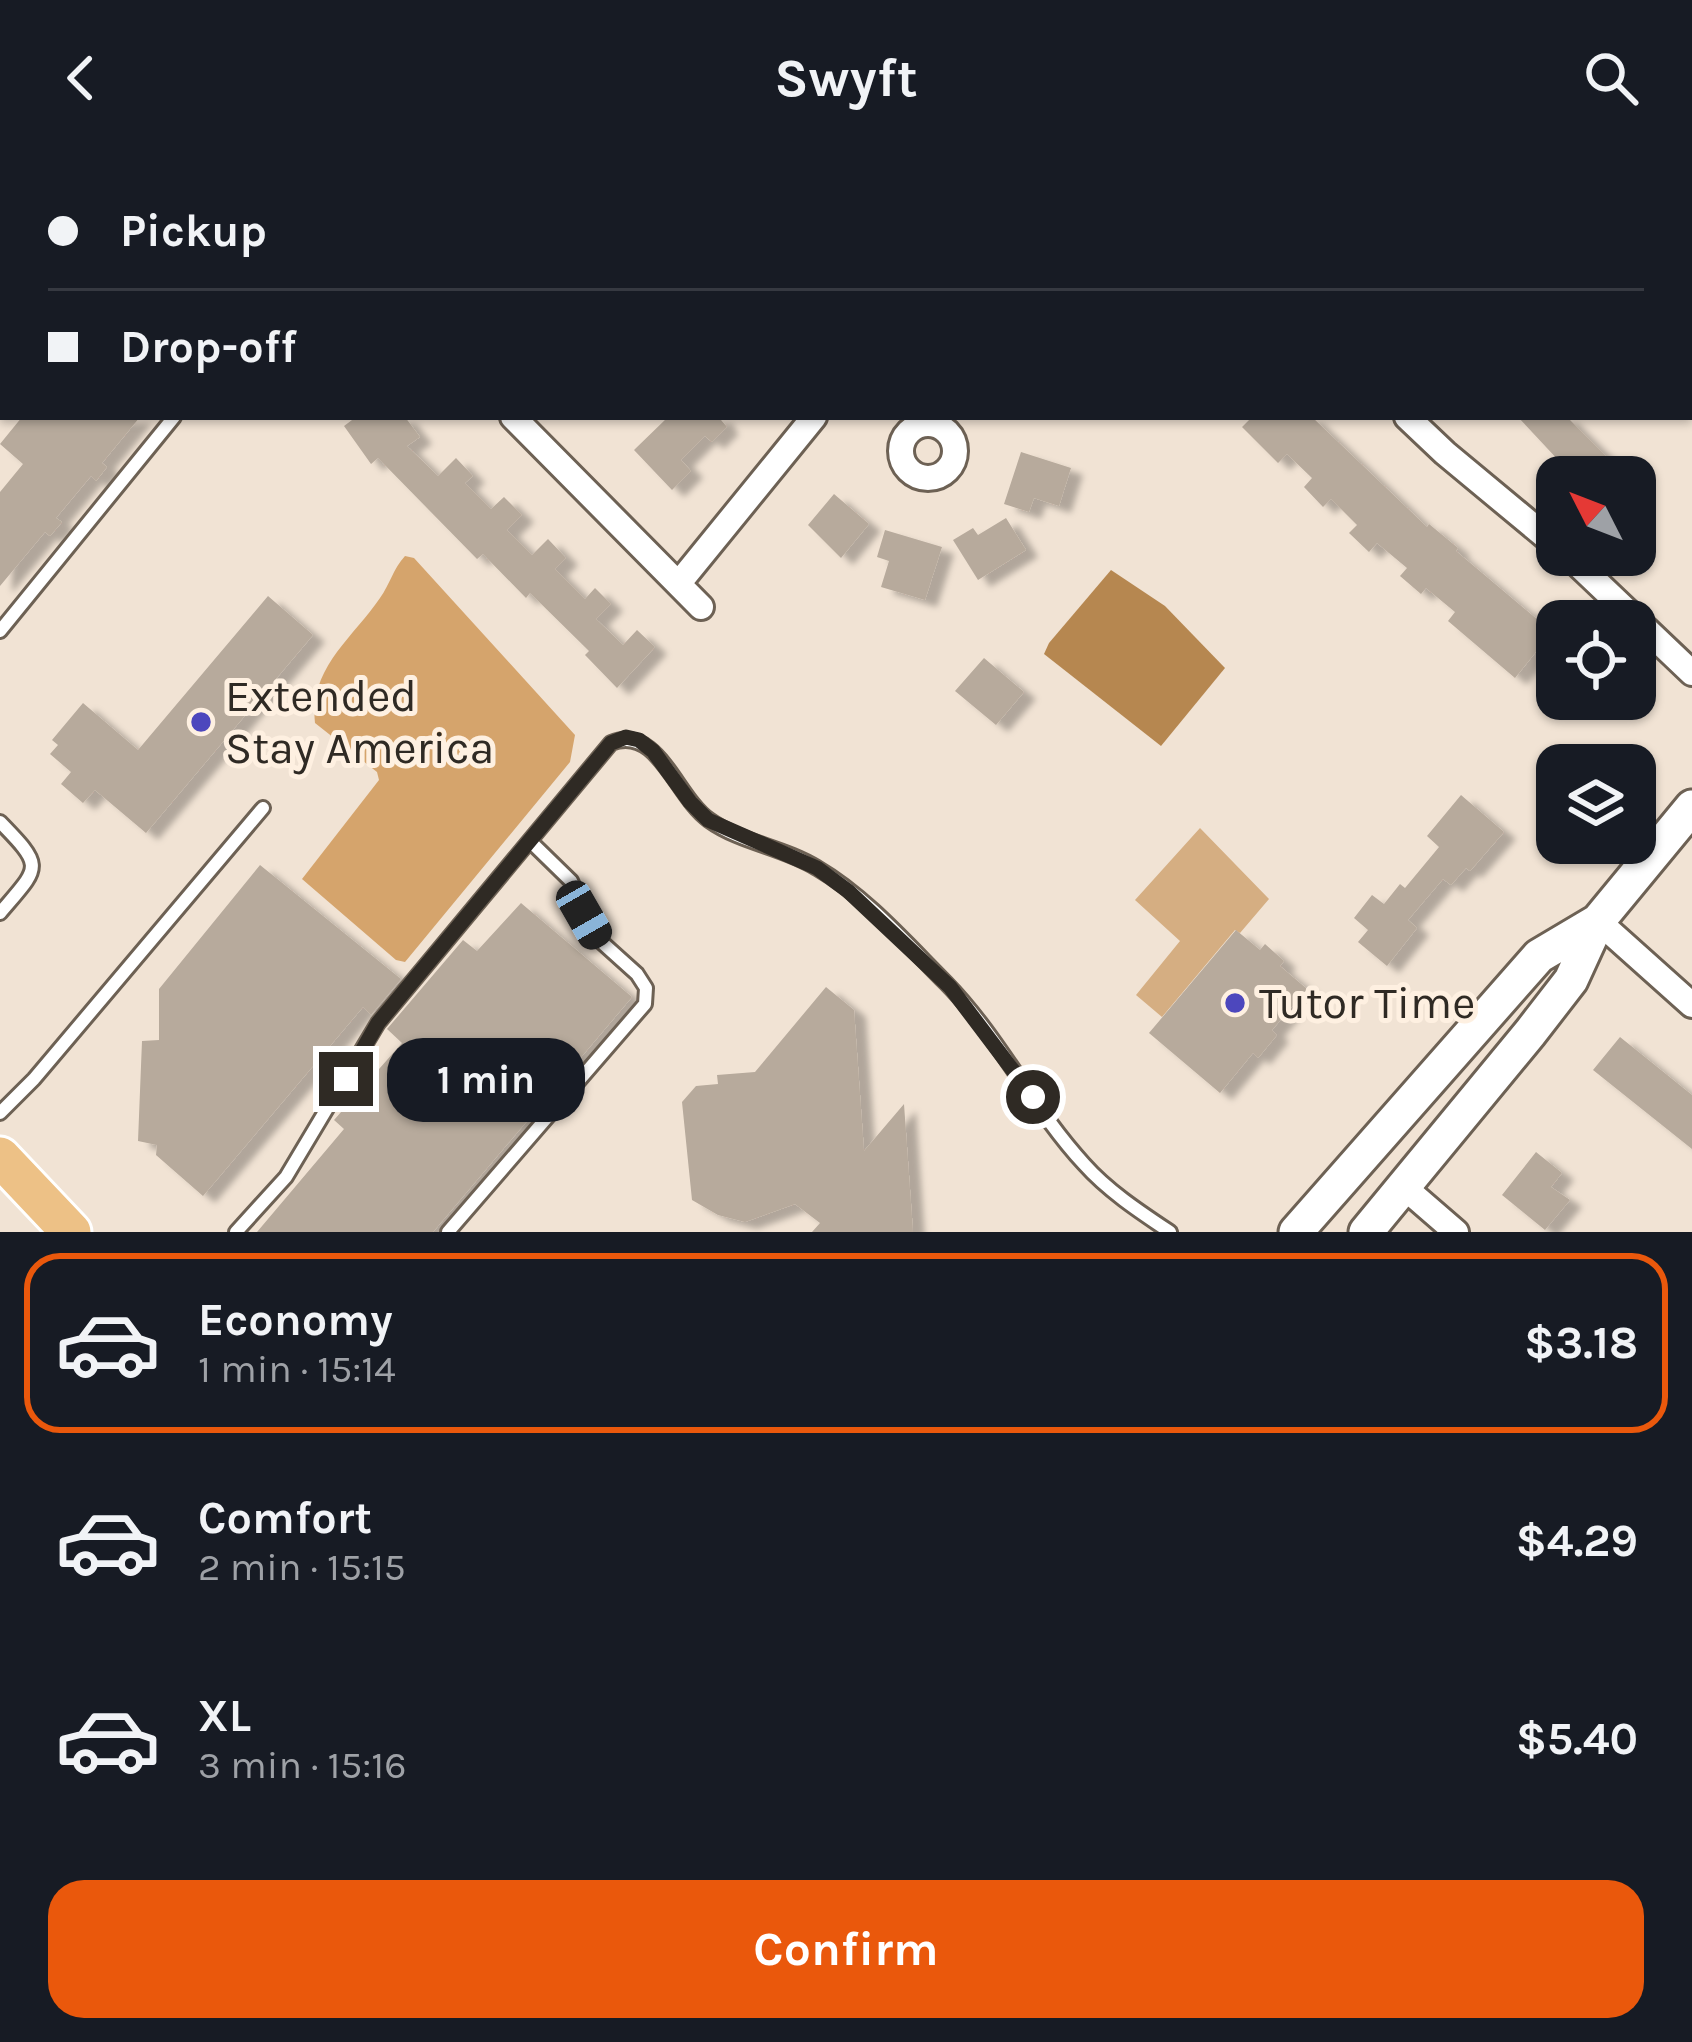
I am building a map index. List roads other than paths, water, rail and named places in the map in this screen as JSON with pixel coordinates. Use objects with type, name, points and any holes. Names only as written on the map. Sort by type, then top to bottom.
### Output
[{"type":"main road","points":[[1366,1232],[1571,980],[1598,921],[1692,807]]},
{"type":"main road","points":[[1296,1232],[1539,956],[1598,921]]},
{"type":"main road","points":[[0,1157],[71,1232]]},
{"type":"street","points":[[516,420],[701,607]]},
{"type":"street","points":[[679,583],[812,420]]},
{"type":"street","points":[[1411,420],[1536,529]]},
{"type":"street","points":[[1590,576],[1692,673]]},
{"type":"street","points":[[1598,921],[1692,1005]]},
{"type":"street","points":[[1404,1187],[1456,1232]]},
{"type":"lane","points":[[0,632],[172,420]]},
{"type":"lane","points":[[236,1232],[286,1177],[378,1023],[611,743],[626,737],[653,751],[708,820],[817,868],[848,891],[950,987],[1084,1165],[1169,1232]]},
{"type":"lane","points":[[0,1113],[263,808]]},
{"type":"lane","points":[[0,822],[26,849],[33,864],[30,878],[0,913]]},
{"type":"lane","points":[[448,1232],[645,1004],[646,988],[637,974],[597,938],[571,881],[530,841]]},
{"type":"place","name":"Extended Stay America","points":[[201,722]]},
{"type":"place","name":"Tutor Time","points":[[1235,1003]]}]
